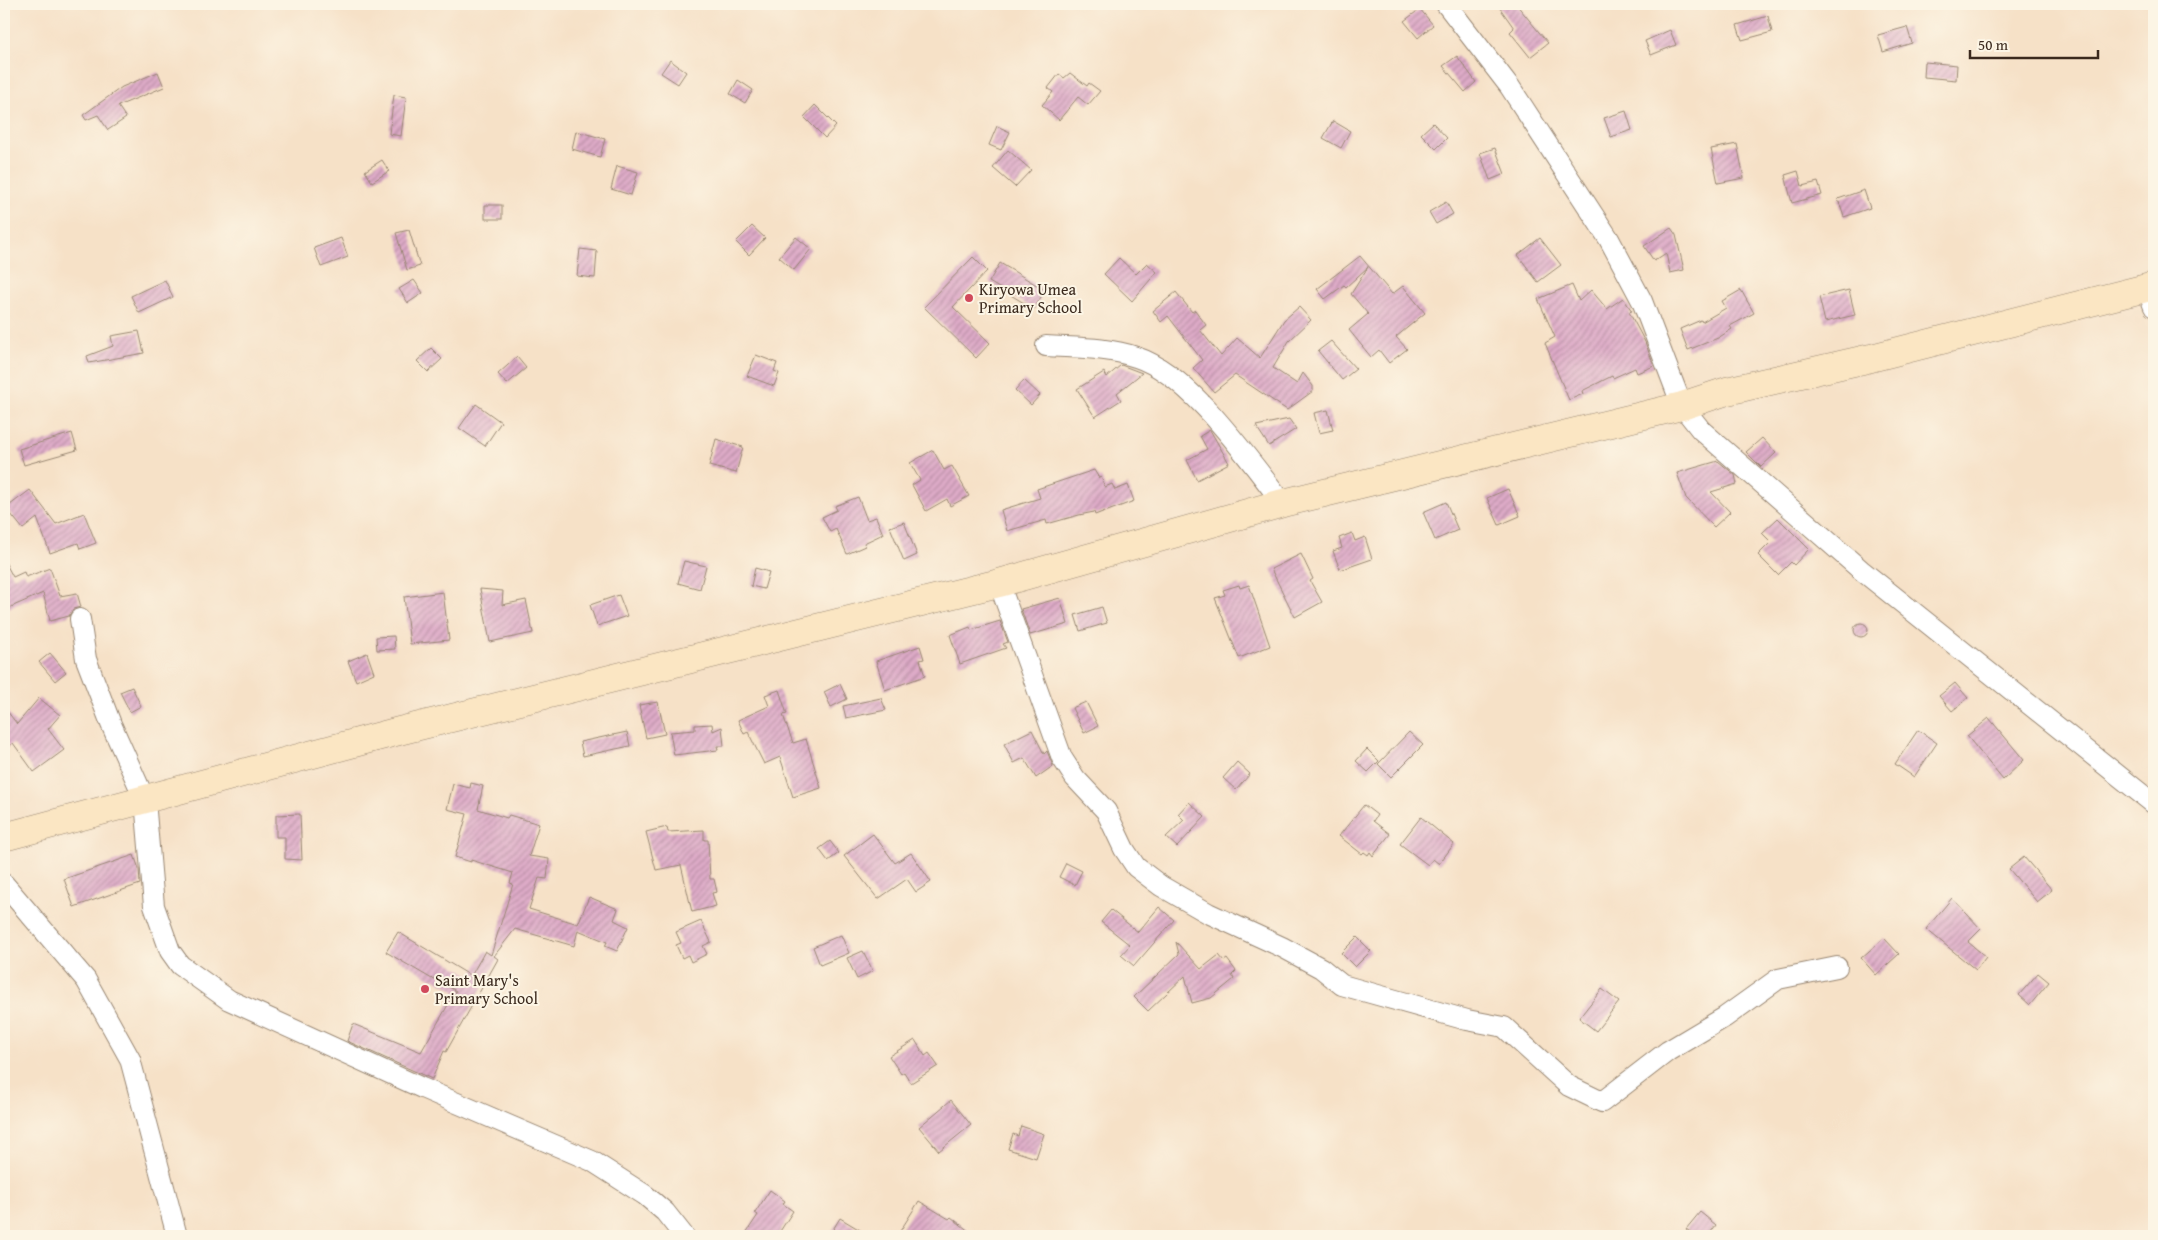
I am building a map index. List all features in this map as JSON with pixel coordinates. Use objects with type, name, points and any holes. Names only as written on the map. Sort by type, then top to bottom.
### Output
[{"type":"main road","points":[[4,837],[399,731],[1000,583],[1282,503],[1682,406],[1727,391],[2152,293]]},
{"type":"street","points":[[1446,4],[1510,87],[1609,239],[1642,302],[1682,406],[1710,438],[1860,570],[2154,804]]},
{"type":"street","points":[[1046,346],[1115,351],[1138,357],[1159,368],[1183,385],[1203,406],[1282,503]]},
{"type":"street","points":[[1000,583],[1062,758],[1075,778],[1106,811],[1124,849],[1136,867],[1161,886],[1208,912],[1274,943],[1321,968],[1342,985],[1467,1020],[1504,1027],[1569,1086],[1602,1102],[1668,1051],[1725,1017],[1778,979],[1838,968]]},
{"type":"street","points":[[80,619],[86,658],[111,724],[145,800],[154,906],[170,951],[180,965],[229,1000],[422,1088],[592,1161],[645,1195],[666,1212],[684,1236]]},
{"type":"street","points":[[4,884],[86,980],[130,1060],[177,1236]]},
{"type":"building","points":[[1497,4],[1516,4],[1548,43],[1530,57],[1510,32],[1514,28]]},
{"type":"building","points":[[1420,9],[1433,25],[1418,38],[1404,21]]},
{"type":"building","points":[[1768,16],[1772,32],[1742,40],[1737,25]]},
{"type":"building","points":[[1907,27],[1912,43],[1883,52],[1878,35]]},
{"type":"building","points":[[1670,30],[1676,45],[1651,55],[1645,41]]},
{"type":"building","points":[[1457,56],[1476,82],[1465,92],[1443,66]]},
{"type":"building","points":[[670,60],[686,72],[678,84],[661,73]]},
{"type":"building","points":[[1925,62],[1957,65],[1956,80],[1924,77]]},
{"type":"building","points":[[158,72],[164,87],[118,106],[126,118],[108,130],[98,115],[86,120],[83,115],[122,87]]},
{"type":"building","points":[[1070,73],[1087,86],[1089,83],[1100,91],[1088,105],[1078,97],[1059,120],[1042,105],[1053,92],[1048,88],[1059,74],[1064,78]]},
{"type":"building","points":[[738,80],[753,90],[745,103],[730,94]]},
{"type":"building","points":[[394,95],[406,97],[401,136],[389,134]]},
{"type":"building","points":[[815,105],[836,126],[825,138],[804,117]]},
{"type":"building","points":[[1626,111],[1632,130],[1611,137],[1604,118]]},
{"type":"building","points":[[1333,121],[1350,131],[1341,148],[1323,138]]},
{"type":"building","points":[[1433,123],[1447,138],[1436,149],[1421,134]]},
{"type":"building","points":[[997,126],[1010,132],[1001,150],[989,145]]},
{"type":"building","points":[[576,131],[605,139],[600,157],[572,149]]},
{"type":"building","points":[[1737,144],[1744,178],[1718,183],[1711,149]]},
{"type":"building","points":[[1495,148],[1505,174],[1490,180],[1480,153]]},
{"type":"building","points":[[1008,150],[1031,170],[1015,187],[993,168]]},
{"type":"building","points":[[382,160],[389,171],[372,182],[365,171]]},
{"type":"building","points":[[617,166],[638,172],[631,195],[611,189]]},
{"type":"building","points":[[1798,171],[1802,186],[1818,182],[1822,195],[1792,203],[1785,175]]},
{"type":"building","points":[[1864,190],[1870,208],[1844,217],[1838,199]]},
{"type":"building","points":[[1446,202],[1453,214],[1436,224],[1429,212]]},
{"type":"building","points":[[485,205],[502,205],[502,219],[485,219]]},
{"type":"building","points":[[752,226],[765,238],[749,255],[736,242]]},
{"type":"building","points":[[1671,228],[1676,235],[1684,270],[1670,273],[1666,253],[1654,261],[1644,246]]},
{"type":"building","points":[[409,230],[420,266],[407,270],[396,233]]},
{"type":"building","points":[[796,237],[811,249],[794,270],[779,257]]},
{"type":"building","points":[[341,238],[348,257],[321,267],[314,248]]},
{"type":"building","points":[[1540,238],[1561,265],[1538,282],[1518,255]]},
{"type":"building","points":[[580,249],[597,251],[595,278],[577,276]]},
{"type":"building","points":[[1360,256],[1392,294],[1403,286],[1425,313],[1396,337],[1407,349],[1389,363],[1379,350],[1371,357],[1349,330],[1368,314],[1351,294],[1368,267],[1346,287],[1344,285],[1325,299],[1317,289]]},
{"type":"building","points":[[973,257],[987,271],[953,307],[990,343],[976,358],[924,307]]},
{"type":"building","points":[[1119,258],[1136,274],[1147,263],[1157,272],[1132,301],[1104,274]]},
{"type":"building","points":[[1000,263],[1045,290],[1034,309],[989,282]]},
{"type":"building","points":[[165,280],[173,297],[139,313],[131,296]]},
{"type":"building","points":[[414,280],[423,293],[408,303],[399,289]]},
{"type":"building","points":[[1572,285],[1579,301],[1591,290],[1607,309],[1623,298],[1632,311],[1629,312],[1645,342],[1654,366],[1637,373],[1635,368],[1613,378],[1612,376],[1582,391],[1583,394],[1569,400],[1545,343],[1555,337],[1538,299]]},
{"type":"building","points":[[1741,290],[1754,313],[1730,326],[1732,329],[1718,338],[1688,350],[1680,329],[1701,320],[1702,322],[1726,308],[1722,301]]},
{"type":"building","points":[[1849,290],[1855,315],[1825,322],[1819,297]]},
{"type":"building","points":[[1176,292],[1192,312],[1195,310],[1206,325],[1200,330],[1221,356],[1237,338],[1260,358],[1284,320],[1299,307],[1311,320],[1289,341],[1273,368],[1297,384],[1303,373],[1313,386],[1313,391],[1287,410],[1235,375],[1214,392],[1193,368],[1202,360],[1168,316],[1161,322],[1153,311]]},
{"type":"building","points":[[139,331],[144,353],[89,363],[87,356],[113,346],[111,336]]},
{"type":"building","points":[[1331,341],[1356,369],[1342,380],[1318,351]]},
{"type":"building","points":[[431,348],[442,359],[428,372],[417,361]]},
{"type":"building","points":[[756,355],[777,363],[774,371],[779,373],[774,386],[747,376]]},
{"type":"building","points":[[517,357],[526,368],[507,384],[498,374]]},
{"type":"building","points":[[1121,365],[1142,373],[1117,393],[1121,400],[1095,417],[1077,389],[1104,372],[1107,377]]},
{"type":"building","points":[[1024,380],[1040,395],[1031,405],[1015,390]]},
{"type":"building","points":[[476,404],[501,422],[485,446],[459,428]]},
{"type":"building","points":[[1328,410],[1333,430],[1319,433],[1314,413]]},
{"type":"building","points":[[1289,419],[1296,429],[1269,446],[1256,426]]},
{"type":"building","points":[[1210,430],[1229,463],[1197,480],[1187,460],[1207,449],[1200,436]]},
{"type":"building","points":[[72,433],[77,450],[24,465],[19,449]]},
{"type":"building","points":[[1762,438],[1776,453],[1761,467],[1746,452]]},
{"type":"building","points":[[716,439],[743,447],[736,473],[709,466]]},
{"type":"building","points":[[933,450],[944,470],[952,466],[969,496],[950,506],[947,499],[926,511],[912,485],[920,480],[910,463]]},
{"type":"building","points":[[1718,461],[1735,475],[1737,484],[1711,492],[1730,512],[1714,527],[1686,498],[1677,473]]},
{"type":"building","points":[[1094,470],[1099,478],[1101,477],[1105,487],[1112,484],[1115,490],[1128,485],[1134,501],[1095,515],[1094,512],[1047,524],[1046,520],[1007,531],[1001,510],[1040,498],[1037,489]]},
{"type":"building","points":[[1508,489],[1520,516],[1499,525],[1487,498]]},
{"type":"building","points":[[30,490],[56,524],[84,513],[96,543],[80,549],[78,543],[50,553],[37,518],[23,529],[6,508]]},
{"type":"building","points":[[858,497],[867,520],[876,517],[883,534],[864,543],[865,546],[847,554],[836,529],[830,532],[822,517],[837,510],[835,506]]},
{"type":"building","points":[[1446,502],[1458,530],[1435,540],[1423,512]]},
{"type":"building","points":[[1778,518],[1809,549],[1794,565],[1791,562],[1778,575],[1758,555],[1771,542],[1762,533]]},
{"type":"building","points":[[904,522],[917,555],[904,561],[890,527]]},
{"type":"building","points":[[1352,533],[1355,541],[1365,537],[1372,559],[1340,570],[1333,551],[1342,548],[1339,538]]},
{"type":"building","points":[[1301,554],[1313,579],[1310,581],[1322,602],[1295,617],[1271,569]]},
{"type":"building","points":[[4,560],[13,577],[24,572],[26,577],[50,568],[60,596],[77,593],[81,607],[73,609],[69,616],[50,621],[43,593],[4,610]]},
{"type":"building","points":[[684,561],[706,566],[700,589],[678,583]]},
{"type":"building","points":[[755,568],[769,572],[764,589],[751,586]]},
{"type":"building","points":[[1239,585],[1240,588],[1249,585],[1270,646],[1239,658],[1215,598],[1225,595],[1223,590]]},
{"type":"building","points":[[480,589],[503,591],[502,605],[526,600],[533,633],[490,642]]},
{"type":"building","points":[[443,592],[449,640],[410,644],[404,597]]},
{"type":"building","points":[[619,595],[627,616],[597,626],[590,605]]},
{"type":"building","points":[[1060,598],[1068,624],[1030,635],[1021,609]]},
{"type":"building","points":[[1102,607],[1107,623],[1080,631],[1075,615]]},
{"type":"building","points":[[1000,621],[1008,642],[1003,644],[1006,648],[960,664],[950,635],[970,627],[971,630]]},
{"type":"building","points":[[1858,623],[1864,623],[1868,630],[1864,637],[1858,637],[1854,633],[1854,627]]},
{"type":"building","points":[[394,636],[395,649],[377,650],[376,637]]},
{"type":"building","points":[[920,646],[924,659],[920,660],[925,676],[885,690],[876,661]]},
{"type":"building","points":[[50,653],[66,672],[55,681],[39,662]]},
{"type":"building","points":[[367,653],[374,673],[356,681],[348,661]]},
{"type":"building","points":[[1955,683],[1968,698],[1952,711],[1939,696]]},
{"type":"building","points":[[840,684],[847,699],[831,707],[824,692]]},
{"type":"building","points":[[132,687],[141,706],[130,712],[120,692]]},
{"type":"building","points":[[779,690],[787,714],[783,715],[793,743],[806,739],[821,788],[793,797],[780,757],[764,764],[748,732],[744,734],[738,720],[769,706],[765,695]]},
{"type":"building","points":[[39,698],[60,715],[48,729],[64,750],[34,772],[13,743],[4,750],[4,707],[17,724]]},
{"type":"building","points":[[881,698],[886,710],[846,718],[843,706]]},
{"type":"building","points":[[658,702],[665,734],[646,738],[639,705]]},
{"type":"building","points":[[1086,702],[1098,726],[1084,733],[1072,708]]},
{"type":"building","points":[[1989,718],[2024,760],[2003,780],[1967,736]]},
{"type":"building","points":[[712,724],[713,731],[722,727],[724,746],[717,746],[718,750],[674,755],[670,732],[695,730],[695,725]]},
{"type":"building","points":[[1032,730],[1044,754],[1047,751],[1053,766],[1036,778],[1024,758],[1014,763],[1004,744]]},
{"type":"building","points":[[1918,730],[1937,743],[1914,777],[1895,764]]},
{"type":"building","points":[[627,732],[630,746],[583,756],[580,742]]},
{"type":"building","points":[[1409,732],[1423,745],[1391,777],[1378,764]]},
{"type":"building","points":[[1367,749],[1379,761],[1368,772],[1356,761]]},
{"type":"building","points":[[1237,762],[1250,774],[1236,790],[1223,778]]},
{"type":"building","points":[[471,783],[483,786],[478,809],[507,818],[509,815],[539,824],[529,856],[549,859],[547,879],[539,878],[529,909],[578,924],[589,897],[618,909],[614,920],[628,927],[617,951],[605,946],[607,942],[578,930],[574,946],[515,929],[494,956],[498,959],[446,1052],[444,1051],[432,1079],[347,1041],[353,1024],[421,1052],[456,991],[386,952],[398,932],[471,976],[485,951],[491,955],[513,884],[510,883],[513,873],[455,857],[467,814],[447,809],[453,784],[470,788]]},
{"type":"building","points":[[1189,802],[1205,817],[1177,847],[1166,837],[1184,820],[1178,814]]},
{"type":"building","points":[[1364,805],[1377,815],[1373,821],[1390,834],[1373,856],[1370,852],[1368,855],[1364,852],[1362,854],[1339,836]]},
{"type":"building","points":[[300,814],[302,860],[285,859],[285,837],[276,837],[276,815]]},
{"type":"building","points":[[1421,817],[1454,844],[1439,864],[1433,859],[1428,865],[1400,844]]},
{"type":"building","points":[[667,827],[668,832],[704,830],[704,840],[708,840],[710,879],[714,879],[717,892],[712,893],[716,906],[692,912],[681,865],[656,870],[646,832]]},
{"type":"building","points":[[873,834],[895,863],[911,853],[931,882],[916,892],[907,879],[878,899],[844,856]]},
{"type":"building","points":[[830,841],[839,853],[828,861],[819,849]]},
{"type":"building","points":[[134,855],[139,869],[140,884],[74,907],[64,879]]},
{"type":"building","points":[[2024,857],[2052,890],[2037,902],[2009,869]]},
{"type":"building","points":[[1066,863],[1082,871],[1075,885],[1059,877]]},
{"type":"building","points":[[1952,898],[1981,929],[1968,942],[1986,957],[1976,970],[1926,929]]},
{"type":"building","points":[[1159,907],[1174,920],[1134,966],[1121,955],[1130,945],[1101,922],[1111,910],[1138,932]]},
{"type":"building","points":[[701,921],[711,942],[703,946],[707,954],[691,962],[688,955],[682,958],[676,945],[681,943],[676,932]]},
{"type":"building","points":[[841,935],[849,953],[820,965],[813,947]]},
{"type":"building","points":[[1357,937],[1371,951],[1355,967],[1341,953]]},
{"type":"building","points":[[1884,938],[1899,954],[1876,975],[1861,958]]},
{"type":"building","points":[[1176,942],[1201,969],[1219,955],[1224,961],[1227,959],[1236,971],[1232,975],[1234,979],[1211,998],[1192,1003],[1185,976],[1148,1011],[1134,997],[1179,954]]},
{"type":"building","points":[[863,951],[873,971],[857,979],[847,958]]},
{"type":"building","points":[[2038,973],[2049,982],[2030,1005],[2019,995]]},
{"type":"building","points":[[1602,989],[1619,1002],[1596,1031],[1579,1018]]},
{"type":"building","points":[[915,1040],[925,1056],[929,1053],[938,1066],[911,1083],[904,1072],[901,1074],[889,1056]]},
{"type":"building","points":[[951,1100],[971,1125],[939,1151],[919,1127]]},
{"type":"building","points":[[1021,1126],[1044,1134],[1036,1158],[1008,1149],[1013,1134],[1018,1136]]},
{"type":"building","points":[[770,1190],[785,1201],[783,1204],[793,1211],[777,1236],[744,1236],[758,1215],[755,1213]]},
{"type":"building","points":[[919,1201],[949,1219],[951,1217],[975,1236],[897,1236]]},
{"type":"building","points":[[1700,1212],[1716,1225],[1708,1236],[1696,1236],[1686,1229]]},
{"type":"building","points":[[840,1218],[870,1236],[829,1236]]},
{"type":"place","name":"Kiryowa Umea Primary School","points":[[969,298]]},
{"type":"place","name":"Saint Mary's Primary School","points":[[425,989]]}]
